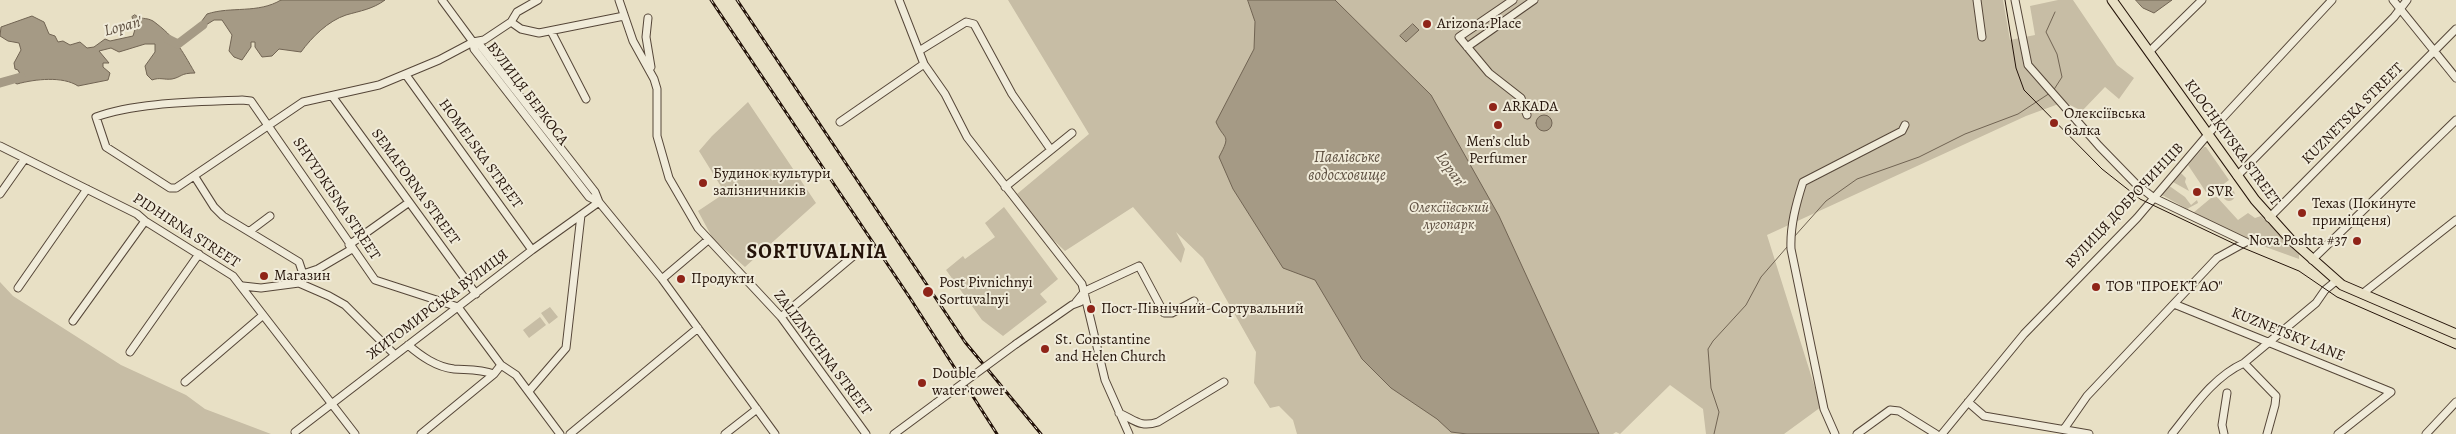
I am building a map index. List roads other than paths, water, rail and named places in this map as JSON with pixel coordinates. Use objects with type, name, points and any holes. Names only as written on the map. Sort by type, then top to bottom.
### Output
[{"type":"main road","name":"KLOCHKIVSKA STREET","points":[[2112,0],[2269,218],[2312,260],[2336,280],[2362,294],[2456,334]]},
{"type":"street","name":"ВУЛИЦЯ БЕРКОСА","points":[[442,0],[473,42],[474,49],[589,197],[599,202],[662,279],[757,409],[772,433]]},
{"type":"street","points":[[304,274],[299,262],[218,211],[195,177],[268,124],[303,102],[379,85],[406,75],[473,42],[484,40],[511,22],[517,12],[538,0]]},
{"type":"street","name":"ZALIZNYCHNA STREET","points":[[619,0],[633,40],[652,73],[657,89],[657,136],[664,164],[690,213],[708,240],[781,316],[866,434]]},
{"type":"street","points":[[899,0],[924,64],[945,94],[967,137],[1062,257],[1086,291],[1087,307],[1105,380],[1129,434]]},
{"type":"street","points":[[1512,0],[1459,37],[1488,73],[1521,98],[1527,115]]},
{"type":"street","points":[[1467,47],[1534,0]]},
{"type":"street","points":[[1977,0],[1982,37]]},
{"type":"street","points":[[2015,0],[2026,60],[2032,72],[2099,146],[2136,184],[2154,198],[2246,242],[2217,258],[2087,396],[2064,429]]},
{"type":"street","points":[[2150,52],[2202,0]]},
{"type":"street","name":"ВУЛИЦЯ ДОБРОЧИНЦІВ","points":[[1942,434],[2024,334],[2154,198],[2208,134],[2332,0]]},
{"type":"street","points":[[2393,0],[2456,78]]},
{"type":"street","points":[[2237,176],[2407,0]]},
{"type":"street","points":[[511,22],[521,29],[539,33],[624,16]]},
{"type":"street","points":[[648,18],[646,37],[652,73]]},
{"type":"street","points":[[919,51],[966,22],[974,24],[1012,94],[1052,150]]},
{"type":"street","name":"KUZNETSKA STREET","points":[[2269,218],[2456,29]]},
{"type":"street","points":[[553,31],[586,100]]},
{"type":"street","points":[[840,122],[924,64]]},
{"type":"street","name":"HOMELSKA STREET","points":[[406,75],[532,250]]},
{"type":"street","name":"SEMAFORNA STREET","points":[[332,96],[476,294]]},
{"type":"street","name":"SHVYDKISNA STREET","points":[[195,177],[176,188],[170,188],[106,147],[96,117],[110,112],[177,104],[251,101],[350,247],[375,280],[458,307]]},
{"type":"street","points":[[2312,260],[2456,120]]},
{"type":"street","points":[[1835,434],[1824,409],[1791,249],[1792,224],[1796,204],[1803,182],[1902,131],[1905,125]]},
{"type":"street","points":[[1005,187],[1072,133]]},
{"type":"street","name":"PIDHIRNA STREET","points":[[0,146],[24,160],[33,161],[137,214],[145,221],[233,276],[243,286],[262,316],[354,434]]},
{"type":"street","points":[[0,194],[24,160]]},
{"type":"street","points":[[18,288],[87,190]]},
{"type":"street","name":"ЖИТОМИРСЬКА ВУЛИЦЯ","points":[[295,432],[532,250],[599,202]]},
{"type":"street","points":[[299,283],[304,274],[318,269],[408,203]]},
{"type":"street","points":[[529,391],[566,348],[581,215]]},
{"type":"street","points":[[250,230],[270,216]]},
{"type":"street","points":[[2362,294],[2456,220]]},
{"type":"street","points":[[73,321],[145,221]]},
{"type":"street","points":[[662,279],[708,240]]},
{"type":"street","points":[[781,316],[858,252]]},
{"type":"street","points":[[130,352],[199,254]]},
{"type":"street","points":[[894,434],[1076,302],[1086,291],[1139,266],[1164,312],[1172,313],[1194,301]]},
{"type":"street","points":[[2172,434],[2207,391],[2231,369],[2244,363],[2268,341],[2316,303],[2325,290],[2336,280]]},
{"type":"street","points":[[243,286],[261,288],[299,283],[345,304],[395,355]]},
{"type":"street","points":[[1076,302],[1082,302],[1087,307]]},
{"type":"street","name":"KUZNETSKY LANE","points":[[2174,304],[2391,392],[2338,434]]},
{"type":"street","points":[[458,307],[501,365],[516,375],[560,434]]},
{"type":"street","points":[[185,382],[262,316]]},
{"type":"street","points":[[570,434],[698,328]]},
{"type":"street","points":[[408,345],[435,364],[452,369],[480,369],[494,374]]},
{"type":"street","points":[[2244,363],[2276,396],[2267,434]]},
{"type":"street","points":[[421,434],[494,374],[501,365]]},
{"type":"street","points":[[1119,413],[1139,425],[1148,425],[1158,422],[1224,382]]},
{"type":"street","points":[[2224,434],[2222,425],[2227,393]]},
{"type":"street","points":[[1968,402],[1984,416],[2089,434]]},
{"type":"street","points":[[2426,434],[2456,402]]},
{"type":"street","points":[[725,434],[757,409]]},
{"type":"street","points":[[1857,434],[1890,410],[1899,411],[1936,434]]},
{"type":"water","points":[[281,0],[385,0],[371,8],[333,21],[315,35],[301,52],[279,49],[272,56],[262,57],[255,47],[255,42],[251,42],[251,47],[242,60],[234,57],[229,51],[232,35],[222,20],[214,20],[193,33],[207,14],[225,10],[263,7]]},
{"type":"water","name":"Павлівське водосховище","points":[[1248,0],[1335,0],[1431,95],[1499,216],[1599,434],[1467,434],[1451,432],[1437,419],[1391,388],[1362,359],[1315,280],[1283,268],[1233,189],[1219,157],[1226,140],[1216,122],[1254,49],[1255,22]]},
{"type":"water","points":[[2136,0],[2172,0],[2154,13],[2143,8]]},
{"type":"water","points":[[135,15],[153,21],[167,33],[182,50],[195,73],[172,79],[152,80],[147,75],[145,66],[155,52],[155,44],[145,44],[119,52],[111,48],[99,51],[109,63],[103,63],[103,67],[110,73],[108,80],[78,86],[57,80],[40,80],[17,84],[12,81],[20,74],[15,69],[14,63],[21,50],[19,43],[8,41],[0,36],[1,27],[32,16],[44,22],[49,34],[55,36],[58,42],[63,41],[70,45],[80,42],[87,48],[94,47],[105,39],[110,41],[133,36],[136,26],[132,17]]},
{"type":"water","points":[[1413,24],[1419,30],[1406,42],[1400,36]]},
{"type":"water","points":[[1544,115],[1550,117],[1552,123],[1550,129],[1544,131],[1538,129],[1536,123],[1538,117]]},
{"type":"waterway","points":[[2053,91],[2062,77],[2057,54],[2046,32],[2055,12]]},
{"type":"waterway","name":"Lopan'","points":[[168,39],[178,44],[203,25]]},
{"type":"waterway","name":"Lopan'","points":[[0,83],[21,77]]},
{"type":"waterway","points":[[1794,237],[1826,201],[1857,179],[1919,157],[1965,134],[2018,114],[2050,93]]},
{"type":"waterway","points":[[1714,434],[1719,412],[1711,388],[1708,349],[1746,305],[1761,277],[1787,247]]},
{"type":"tram line","points":[[2005,0],[2016,68],[2024,90],[2102,169],[2140,199],[2241,247],[2299,271],[2337,297],[2456,349]]},
{"type":"railway","points":[[711,0],[910,298],[997,434]]},
{"type":"railway","points":[[737,0],[965,342],[1041,434]]},
{"type":"place","name":"Arizona.Place","points":[[1427,24]]},
{"type":"place","name":"ARKADA","points":[[1493,107]]},
{"type":"place","name":"Олексіївська балка","points":[[2054,123]]},
{"type":"place","name":"Men’s club Perfumer","points":[[1498,125]]},
{"type":"place","name":"Будинок культури залізничників","points":[[703,183]]},
{"type":"place","name":"SVR","points":[[2197,192]]},
{"type":"place","name":"Texas (Покинуте приміщеня)","points":[[2302,213]]},
{"type":"place","name":"Nova Poshta #37","points":[[2357,241]]},
{"type":"place","name":"Магазин","points":[[264,276]]},
{"type":"place","name":"Продукти","points":[[681,279]]},
{"type":"place","name":"ТОВ \"ПРОЕКТ АО\"","points":[[2096,287]]},
{"type":"place","name":"Post Pivnichnyi Sortuvalnyi","points":[[928,292]]},
{"type":"place","name":"Пост-Північний-Сортувальний","points":[[1091,309]]},
{"type":"place","name":"St. Constantine and Helen Church","points":[[1045,349]]},
{"type":"place","name":"Double water tower","points":[[922,383]]},
{"type":"district","name":"SORTUVALNIA","points":[[817,253]]},
{"type":"park label","name":"Олексіївський лугопарк","points":[[1449,216]]}]
